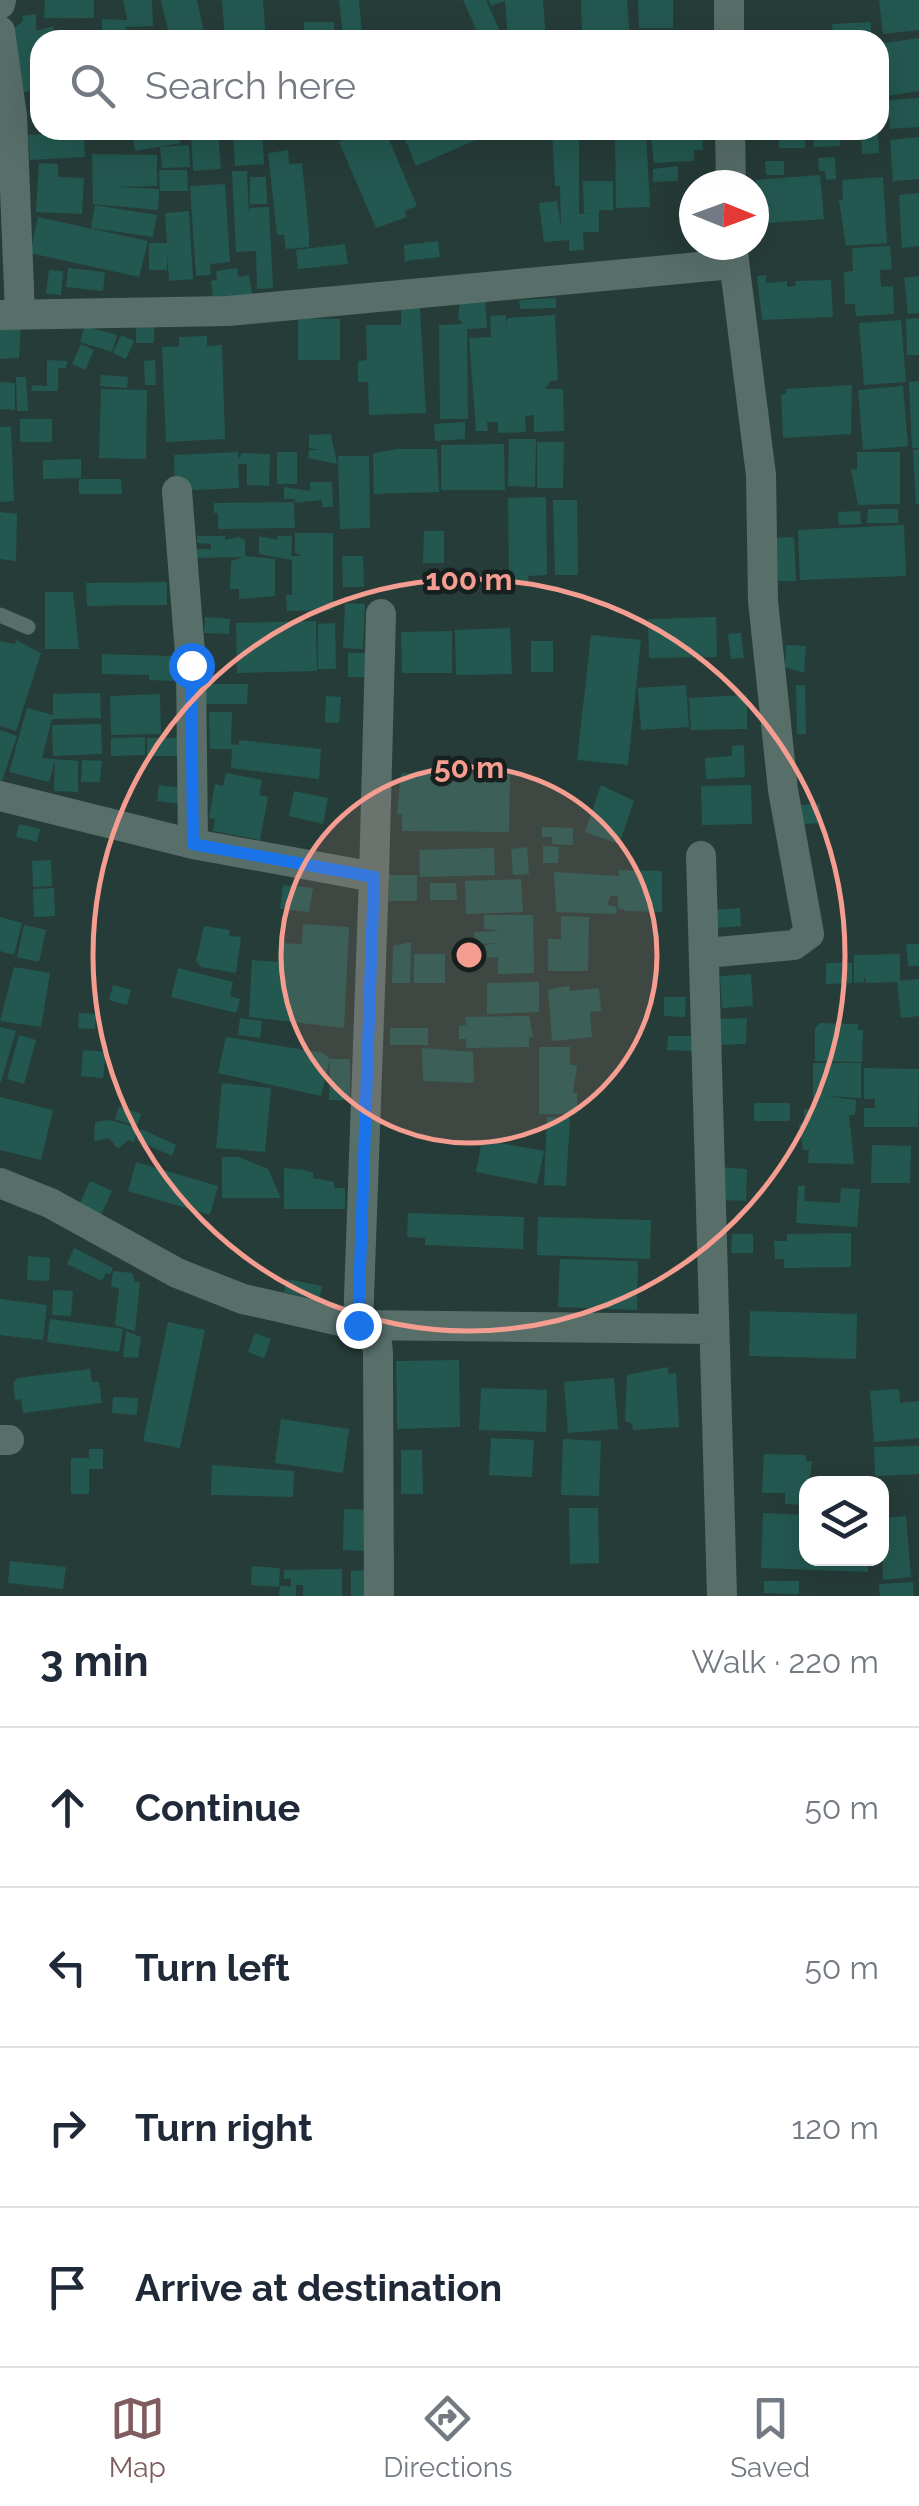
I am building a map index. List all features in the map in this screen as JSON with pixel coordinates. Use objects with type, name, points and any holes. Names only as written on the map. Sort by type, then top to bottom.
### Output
[{"type":"street","points":[[729,0],[729,30]]},
{"type":"street","points":[[0,31],[12,116],[10,314],[228,312],[688,260]]},
{"type":"street","points":[[730,140],[730,170]]},
{"type":"street","points":[[706,953],[794,945],[808,934],[783,790],[763,601],[761,474],[733,260]]},
{"type":"street","points":[[177,492],[191,665],[193,844]]},
{"type":"street","points":[[379,1596],[378,1353],[376,1343],[358,1325],[381,614]]},
{"type":"street","points":[[0,796],[193,844],[374,877]]},
{"type":"street","points":[[700,856],[706,953],[722,1596]]},
{"type":"street","points":[[0,1184],[50,1203],[178,1273],[242,1299],[358,1325],[713,1329]]},
{"type":"lane","points":[[0,615],[28,627]]},
{"type":"building","points":[[45,0],[94,0],[94,18],[44,18]]},
{"type":"building","points":[[123,0],[152,0],[153,26],[102,30],[102,19],[127,20]]},
{"type":"building","points":[[161,0],[197,0],[204,30],[168,30]]},
{"type":"building","points":[[222,0],[263,0],[265,30],[224,30]]},
{"type":"building","points":[[339,0],[359,0],[362,30],[342,30]]},
{"type":"building","points":[[463,0],[486,0],[500,30],[476,30]]},
{"type":"building","points":[[489,0],[543,0],[545,30],[507,30],[505,1],[491,6]]},
{"type":"building","points":[[581,0],[627,0],[629,30],[582,30]]},
{"type":"building","points":[[638,0],[673,0],[673,28],[639,28]]},
{"type":"building","points":[[879,0],[919,0],[919,30],[889,33],[883,30]]},
{"type":"building","points":[[36,14],[36,30],[30,30],[30,91],[18,93],[13,29],[23,21],[22,16]]},
{"type":"building","points":[[304,22],[334,22],[334,30],[304,30]]},
{"type":"building","points":[[871,22],[871,30],[833,30],[832,24]]},
{"type":"building","points":[[919,38],[919,91],[889,96],[889,42]]},
{"type":"building","points":[[919,98],[919,127],[890,129],[889,100]]},
{"type":"building","points":[[28,135],[30,140],[84,140],[85,157],[30,160]]},
{"type":"building","points":[[919,137],[919,179],[893,181],[890,140]]},
{"type":"building","points":[[133,140],[180,140],[180,143],[135,151]]},
{"type":"building","points":[[191,140],[219,140],[221,169],[193,171]]},
{"type":"building","points":[[233,140],[262,140],[264,164],[235,166]]},
{"type":"building","points":[[389,140],[417,206],[404,211],[407,217],[376,228],[339,142]]},
{"type":"building","points":[[405,140],[476,140],[416,166]]},
{"type":"building","points":[[553,140],[579,140],[579,214],[591,213],[584,213],[583,181],[613,181],[613,210],[599,210],[599,232],[583,232],[584,250],[569,251],[569,240],[544,242],[539,203],[557,201],[561,228],[560,186],[555,186]]},
{"type":"building","points":[[615,140],[647,140],[650,207],[616,208]]},
{"type":"building","points":[[651,140],[702,140],[703,150],[694,150],[694,161],[654,163]]},
{"type":"building","points":[[779,140],[805,140],[805,148],[779,148]]},
{"type":"building","points":[[814,140],[840,140],[840,146],[814,147]]},
{"type":"building","points":[[861,140],[878,140],[879,153],[862,154]]},
{"type":"building","points":[[189,145],[190,167],[162,168],[160,147]]},
{"type":"building","points":[[288,150],[289,164],[302,163],[309,247],[286,249],[284,235],[277,235],[268,153]]},
{"type":"building","points":[[92,154],[157,155],[157,186],[117,187],[159,189],[158,210],[93,204]]},
{"type":"building","points":[[835,157],[836,179],[826,180],[825,171],[819,171],[818,158]]},
{"type":"building","points":[[765,161],[784,161],[784,175],[769,175]]},
{"type":"building","points":[[39,163],[58,164],[58,177],[84,178],[82,214],[36,212]]},
{"type":"building","points":[[678,166],[678,181],[653,182],[653,169]]},
{"type":"building","points":[[159,170],[187,170],[188,191],[160,191]]},
{"type":"building","points":[[232,171],[247,171],[249,215],[250,208],[269,207],[273,288],[257,289],[256,251],[236,252]]},
{"type":"building","points":[[820,175],[824,219],[769,223],[769,179]]},
{"type":"building","points":[[250,177],[266,177],[267,204],[250,204]]},
{"type":"building","points":[[883,177],[887,243],[846,246],[839,200],[843,200],[842,180]]},
{"type":"building","points":[[225,184],[230,262],[210,264],[211,275],[196,276],[190,186]]},
{"type":"building","points":[[919,193],[919,246],[902,248],[899,195]]},
{"type":"building","points":[[95,205],[157,215],[153,237],[91,228]]},
{"type":"building","points":[[189,211],[193,279],[169,281],[167,252],[167,270],[149,270],[149,243],[167,243],[165,213]]},
{"type":"building","points":[[38,217],[148,241],[139,277],[30,253]]},
{"type":"building","points":[[438,241],[440,257],[405,261],[404,245]]},
{"type":"building","points":[[345,244],[348,264],[298,269],[296,250]]},
{"type":"building","points":[[890,246],[892,269],[880,270],[881,287],[893,286],[894,314],[856,316],[855,304],[845,304],[844,272],[853,271],[852,248]]},
{"type":"building","points":[[68,268],[105,272],[103,291],[66,287]]},
{"type":"building","points":[[237,268],[238,277],[249,275],[252,294],[213,300],[211,281],[217,280],[216,271]]},
{"type":"building","points":[[49,270],[63,271],[61,295],[46,294]]},
{"type":"building","points":[[766,275],[766,283],[787,281],[787,287],[796,286],[795,281],[831,280],[833,317],[762,320],[757,276]]},
{"type":"building","points":[[919,276],[919,313],[908,314],[904,278]]},
{"type":"building","points":[[556,298],[556,308],[520,309],[519,300]]},
{"type":"building","points":[[485,300],[487,328],[467,329],[468,419],[440,419],[439,325],[463,324],[458,318],[460,301]]},
{"type":"building","points":[[401,308],[420,308],[426,413],[369,415],[368,382],[358,382],[358,361],[367,360],[366,325],[401,325]]},
{"type":"building","points":[[506,315],[506,328],[507,318],[555,315],[558,380],[551,381],[545,389],[563,389],[564,431],[534,432],[534,415],[525,416],[526,432],[498,433],[498,422],[487,422],[488,431],[476,431],[469,338],[491,337],[490,316]]},
{"type":"building","points":[[298,318],[340,319],[340,360],[298,360]]},
{"type":"building","points":[[919,318],[919,355],[907,355],[906,319]]},
{"type":"building","points":[[901,320],[906,382],[864,385],[859,323]]},
{"type":"building","points":[[21,322],[19,358],[0,359],[0,323]]},
{"type":"building","points":[[136,323],[154,323],[154,343],[136,343]]},
{"type":"building","points":[[85,326],[117,335],[112,352],[80,342]]},
{"type":"building","points":[[121,335],[134,341],[126,359],[113,353]]},
{"type":"building","points":[[207,336],[207,346],[222,345],[225,439],[166,442],[162,347],[179,346],[179,337]]},
{"type":"building","points":[[81,344],[94,350],[85,370],[72,364]]},
{"type":"building","points":[[47,360],[67,361],[66,368],[58,368],[58,391],[31,391],[32,385],[47,386]]},
{"type":"building","points":[[155,360],[156,385],[145,385],[144,361]]},
{"type":"building","points":[[101,375],[128,377],[127,388],[100,386]]},
{"type":"building","points":[[16,377],[26,377],[28,411],[17,411]]},
{"type":"building","points":[[919,381],[919,448],[912,448],[909,382]]},
{"type":"building","points":[[0,382],[15,383],[15,410],[0,409]]},
{"type":"building","points":[[852,385],[851,434],[783,438],[781,395],[786,394],[786,389]]},
{"type":"building","points":[[903,386],[908,446],[863,450],[858,390]]},
{"type":"building","points":[[101,389],[147,390],[146,459],[99,458]]},
{"type":"building","points":[[20,419],[52,419],[52,442],[20,442]]},
{"type":"building","points":[[465,422],[465,439],[435,441],[434,424]]},
{"type":"building","points":[[0,427],[11,427],[14,501],[0,502]]},
{"type":"building","points":[[331,434],[337,464],[308,458],[309,450],[320,450],[309,448],[309,435]]},
{"type":"building","points":[[509,439],[536,439],[535,487],[508,486]]},
{"type":"building","points":[[537,442],[564,442],[563,488],[537,488]]},
{"type":"building","points":[[504,444],[505,490],[441,490],[441,445]]},
{"type":"building","points":[[437,449],[439,492],[374,494],[373,453]]},
{"type":"building","points":[[919,449],[919,504],[916,504],[913,450]]},
{"type":"building","points":[[238,452],[238,460],[242,453],[270,454],[269,486],[247,485],[247,464],[238,464],[239,488],[175,491],[174,455]]},
{"type":"building","points":[[277,452],[297,452],[297,484],[277,484]]},
{"type":"building","points":[[857,452],[900,452],[900,504],[858,505],[851,469],[857,470]]},
{"type":"building","points":[[338,456],[369,456],[370,528],[340,529]]},
{"type":"building","points":[[81,459],[81,478],[43,479],[43,460]]},
{"type":"building","points":[[79,479],[121,479],[122,494],[79,494]]},
{"type":"building","points":[[310,482],[332,482],[333,507],[322,507],[322,500],[295,503],[295,499],[284,499],[284,487],[310,491]]},
{"type":"building","points":[[546,497],[547,575],[528,576],[529,584],[514,585],[514,576],[509,576],[508,498]]},
{"type":"building","points":[[553,500],[577,500],[578,575],[555,575]]},
{"type":"building","points":[[294,502],[295,528],[218,529],[218,513],[214,513],[214,503]]},
{"type":"building","points":[[868,509],[898,509],[898,523],[867,523]]},
{"type":"building","points":[[860,511],[861,524],[839,525],[838,512]]},
{"type":"building","points":[[0,512],[17,514],[16,561],[0,559]]},
{"type":"building","points":[[904,525],[906,576],[800,580],[798,530]]},
{"type":"building","points":[[424,531],[444,531],[444,563],[423,563]]},
{"type":"building","points":[[295,533],[333,533],[333,610],[287,611],[286,595],[292,595],[292,560],[259,554],[259,536],[277,540],[277,536],[292,536],[291,556],[302,556],[295,553]]},
{"type":"building","points":[[197,536],[245,540],[245,557],[194,558],[195,549],[211,549],[211,544],[197,543]]},
{"type":"building","points":[[794,537],[796,581],[774,581],[772,538]]},
{"type":"building","points":[[246,556],[275,559],[275,596],[239,599],[239,589],[230,589],[231,561]]},
{"type":"building","points":[[342,556],[363,556],[364,587],[343,587]]},
{"type":"building","points":[[167,582],[167,605],[87,606],[86,583]]},
{"type":"building","points":[[45,592],[73,592],[79,649],[45,649]]},
{"type":"building","points":[[345,603],[365,604],[363,649],[343,648]]},
{"type":"building","points":[[205,617],[230,619],[229,634],[204,633]]},
{"type":"building","points":[[716,617],[717,657],[649,658],[648,619]]},
{"type":"building","points":[[316,621],[317,671],[237,673],[236,623]]},
{"type":"building","points":[[335,623],[336,669],[318,669],[318,624]]},
{"type":"building","points":[[510,628],[512,674],[456,675],[455,630]]},
{"type":"building","points":[[452,631],[452,673],[402,673],[401,632]]},
{"type":"building","points":[[741,633],[744,658],[731,659],[728,634]]},
{"type":"building","points":[[591,635],[641,640],[628,765],[577,760]]},
{"type":"building","points":[[16,640],[41,653],[16,731],[0,726],[0,641],[15,644]]},
{"type":"building","points":[[531,641],[553,641],[553,672],[531,672]]},
{"type":"building","points":[[786,645],[806,646],[804,673],[785,667]]},
{"type":"building","points":[[348,653],[366,653],[366,677],[348,677]]},
{"type":"building","points":[[102,654],[173,656],[173,681],[149,680],[149,675],[102,674]]},
{"type":"building","points":[[204,684],[248,684],[247,704],[204,704]]},
{"type":"building","points":[[686,685],[689,727],[641,730],[638,688]]},
{"type":"building","points":[[796,685],[805,685],[806,734],[797,734]]},
{"type":"building","points":[[100,693],[101,718],[52,719],[42,758],[78,761],[78,792],[54,791],[55,761],[49,782],[9,772],[27,708],[53,715],[53,694]]},
{"type":"building","points":[[160,694],[161,734],[111,735],[110,696]]},
{"type":"building","points":[[747,695],[747,729],[691,730],[689,698]]},
{"type":"building","points":[[326,696],[341,697],[339,723],[325,722]]},
{"type":"building","points":[[209,712],[232,712],[231,744],[239,745],[239,740],[321,749],[319,779],[231,768],[232,749],[210,749]]},
{"type":"building","points":[[101,724],[102,754],[53,756],[52,725]]},
{"type":"building","points":[[0,730],[17,736],[1,784],[0,784]]},
{"type":"building","points":[[145,737],[145,755],[111,756],[111,738]]},
{"type":"building","points":[[147,738],[177,738],[177,756],[147,756]]},
{"type":"building","points":[[744,745],[745,777],[706,779],[705,758],[732,756],[732,746]]},
{"type":"building","points":[[82,760],[102,761],[100,782],[81,782]]},
{"type":"building","points":[[226,773],[262,780],[259,795],[268,797],[260,840],[213,831],[215,819],[209,818],[215,784],[223,786]]},
{"type":"building","points":[[401,773],[510,774],[509,832],[402,831],[402,814],[397,814]]},
{"type":"building","points":[[159,785],[183,788],[181,804],[157,801]]},
{"type":"building","points":[[601,785],[634,801],[619,844],[585,832]]},
{"type":"building","points":[[751,785],[752,824],[702,825],[701,786]]},
{"type":"building","points":[[294,791],[328,798],[323,824],[289,816]]},
{"type":"building","points":[[820,804],[821,823],[802,824],[801,805]]},
{"type":"building","points":[[19,824],[40,829],[37,842],[16,837]]},
{"type":"building","points":[[542,827],[573,828],[573,845],[552,844],[552,837],[542,837]]},
{"type":"building","points":[[543,846],[559,847],[558,863],[543,863]]},
{"type":"building","points":[[527,847],[529,874],[513,875],[511,849]]},
{"type":"building","points":[[494,848],[495,875],[420,877],[419,850]]},
{"type":"building","points":[[51,860],[52,886],[33,887],[32,861]]},
{"type":"building","points":[[619,870],[662,871],[662,912],[626,911],[618,908],[618,896],[611,896],[607,905],[617,907],[616,914],[556,912],[554,872],[619,876]]},
{"type":"building","points":[[389,875],[417,875],[417,901],[389,901]]},
{"type":"building","points":[[521,879],[523,912],[466,914],[465,881]]},
{"type":"building","points":[[430,883],[456,883],[457,900],[430,900]]},
{"type":"building","points":[[283,885],[313,888],[309,912],[280,909]]},
{"type":"building","points":[[54,888],[55,916],[34,917],[33,889]]},
{"type":"building","points":[[740,908],[741,926],[715,928],[713,910]]},
{"type":"building","points":[[484,915],[533,915],[534,973],[498,974],[498,957],[485,958],[485,945],[501,943],[475,944],[474,932],[501,931],[484,929]]},
{"type":"building","points":[[561,916],[589,917],[588,971],[548,971],[548,939],[561,939]]},
{"type":"building","points":[[0,917],[22,923],[14,955],[0,951]]},
{"type":"building","points":[[303,924],[349,927],[344,1028],[249,1017],[252,960],[278,962],[279,943],[302,944]]},
{"type":"building","points":[[24,925],[46,930],[39,962],[17,957]]},
{"type":"building","points":[[204,926],[230,930],[229,936],[241,937],[236,973],[201,967],[196,961]]},
{"type":"building","points":[[411,943],[410,983],[392,983],[393,946]]},
{"type":"building","points":[[906,944],[919,944],[919,966],[908,966]]},
{"type":"building","points":[[414,954],[445,954],[445,983],[414,983]]},
{"type":"building","points":[[900,954],[900,981],[919,979],[919,1016],[901,1018],[897,982],[866,983],[864,975],[864,982],[854,983],[854,955]]},
{"type":"building","points":[[826,963],[852,963],[852,983],[826,984]]},
{"type":"building","points":[[14,967],[50,973],[41,1027],[0,1021]]},
{"type":"building","points":[[178,968],[233,982],[230,996],[240,999],[236,1013],[171,997]]},
{"type":"building","points":[[751,974],[753,1006],[722,1008],[720,976]]},
{"type":"building","points":[[539,982],[539,1012],[487,1014],[487,983]]},
{"type":"building","points":[[113,985],[131,990],[127,1005],[109,1000]]},
{"type":"building","points":[[569,986],[570,991],[599,988],[601,1011],[590,1012],[592,1037],[552,1041],[548,989]]},
{"type":"building","points":[[664,997],[686,997],[685,1017],[664,1016]]},
{"type":"building","points":[[79,1013],[96,1014],[95,1029],[78,1028]]},
{"type":"building","points":[[529,1016],[533,1037],[529,1037],[529,1047],[466,1048],[466,1039],[459,1039],[459,1026],[466,1025],[465,1017]]},
{"type":"building","points":[[240,1018],[262,1021],[260,1038],[238,1035]]},
{"type":"building","points":[[747,1018],[746,1044],[715,1045],[715,1019]]},
{"type":"building","points":[[820,1023],[858,1024],[858,1030],[863,1030],[862,1062],[815,1061],[815,1028]]},
{"type":"building","points":[[0,1027],[16,1031],[1,1082],[0,1082]]},
{"type":"building","points":[[390,1028],[428,1028],[428,1045],[390,1045]]},
{"type":"building","points":[[19,1035],[36,1040],[24,1084],[7,1079]]},
{"type":"building","points":[[668,1036],[692,1036],[692,1051],[667,1050]]},
{"type":"building","points":[[226,1037],[323,1053],[330,1059],[321,1096],[218,1073]]},
{"type":"building","points":[[539,1047],[570,1047],[570,1065],[577,1065],[573,1093],[577,1093],[577,1114],[539,1114]]},
{"type":"building","points":[[422,1048],[473,1052],[474,1083],[423,1081]]},
{"type":"building","points":[[83,1050],[106,1052],[103,1078],[81,1076]]},
{"type":"building","points":[[330,1059],[350,1059],[350,1100],[329,1100]]},
{"type":"building","points":[[813,1063],[861,1063],[861,1098],[825,1096],[856,1100],[855,1115],[849,1115],[854,1164],[808,1163],[809,1150],[803,1150],[799,1124],[804,1124],[804,1109],[813,1110]]},
{"type":"building","points":[[864,1068],[919,1069],[918,1127],[864,1127],[864,1108],[875,1108],[875,1099],[864,1099]]},
{"type":"building","points":[[222,1083],[271,1088],[265,1152],[216,1148]]},
{"type":"building","points":[[0,1097],[53,1110],[41,1160],[0,1150]]},
{"type":"building","points":[[754,1103],[790,1103],[790,1121],[754,1121]]},
{"type":"building","points":[[119,1106],[141,1114],[137,1126],[115,1119]]},
{"type":"building","points":[[547,1117],[570,1118],[566,1186],[544,1185]]},
{"type":"building","points":[[110,1120],[138,1128],[134,1142],[128,1140],[118,1149],[109,1138],[94,1141],[95,1122]]},
{"type":"building","points":[[141,1129],[176,1145],[172,1156],[136,1140]]},
{"type":"building","points":[[482,1140],[544,1151],[537,1184],[476,1172]]},
{"type":"building","points":[[872,1145],[911,1146],[910,1183],[871,1183]]},
{"type":"building","points":[[222,1157],[239,1157],[268,1169],[281,1198],[222,1198]]},
{"type":"building","points":[[136,1162],[218,1186],[210,1215],[128,1191]]},
{"type":"building","points":[[722,1167],[747,1169],[746,1201],[720,1200]]},
{"type":"building","points":[[284,1168],[304,1170],[313,1173],[313,1178],[334,1182],[334,1188],[345,1188],[345,1209],[284,1209]]},
{"type":"building","points":[[90,1181],[112,1191],[101,1215],[79,1205]]},
{"type":"building","points":[[798,1186],[805,1186],[804,1201],[840,1203],[841,1188],[860,1189],[857,1227],[796,1223]]},
{"type":"building","points":[[408,1213],[524,1217],[523,1249],[425,1245],[425,1238],[407,1237]]},
{"type":"building","points":[[538,1217],[651,1220],[650,1259],[537,1255]]},
{"type":"building","points":[[851,1233],[851,1267],[784,1268],[784,1259],[775,1259],[774,1241],[787,1241],[787,1234]]},
{"type":"building","points":[[732,1234],[753,1234],[753,1253],[731,1253]]},
{"type":"building","points":[[74,1248],[113,1268],[110,1274],[106,1273],[102,1281],[67,1264]]},
{"type":"building","points":[[28,1256],[50,1258],[49,1281],[27,1280]]},
{"type":"building","points":[[560,1259],[638,1261],[637,1310],[558,1307]]},
{"type":"building","points":[[113,1271],[132,1273],[135,1282],[140,1282],[135,1331],[115,1325],[119,1288],[111,1287]]},
{"type":"building","points":[[287,1279],[322,1286],[319,1300],[284,1292]]},
{"type":"building","points":[[53,1290],[73,1291],[71,1316],[52,1315]]},
{"type":"building","points":[[0,1299],[47,1305],[43,1340],[0,1335]]},
{"type":"building","points":[[750,1311],[857,1314],[856,1359],[749,1356]]},
{"type":"building","points":[[50,1319],[123,1329],[119,1352],[47,1342]]},
{"type":"building","points":[[168,1322],[205,1330],[180,1448],[143,1441]]},
{"type":"building","points":[[126,1331],[141,1337],[138,1358],[123,1357]]},
{"type":"building","points":[[255,1333],[271,1339],[264,1358],[248,1352]]},
{"type":"building","points":[[459,1360],[460,1427],[397,1429],[396,1361]]},
{"type":"building","points":[[668,1367],[668,1374],[676,1373],[679,1427],[633,1430],[632,1424],[625,1421],[627,1375]]},
{"type":"building","points":[[90,1369],[92,1382],[99,1382],[102,1403],[23,1413],[21,1399],[15,1400],[13,1383],[17,1378]]},
{"type":"building","points":[[614,1378],[618,1429],[568,1433],[564,1382]]},
{"type":"building","points":[[481,1388],[547,1390],[546,1432],[479,1430]]},
{"type":"building","points":[[899,1389],[900,1403],[919,1401],[919,1438],[874,1442],[870,1391]]},
{"type":"building","points":[[113,1397],[138,1398],[137,1415],[112,1413]]},
{"type":"building","points":[[281,1419],[349,1429],[343,1473],[275,1463]]},
{"type":"building","points":[[491,1438],[534,1440],[532,1477],[489,1475]]},
{"type":"building","points":[[563,1439],[601,1441],[599,1496],[561,1495]]},
{"type":"building","points":[[919,1446],[919,1474],[875,1476],[874,1447]]},
{"type":"building","points":[[89,1449],[103,1449],[103,1469],[89,1469],[89,1494],[71,1494],[71,1458],[89,1458]]},
{"type":"building","points":[[401,1450],[422,1450],[423,1494],[401,1494]]},
{"type":"building","points":[[764,1454],[806,1455],[806,1461],[812,1461],[810,1476],[799,1476],[799,1505],[785,1504],[785,1493],[762,1493]]},
{"type":"building","points":[[212,1465],[294,1471],[293,1497],[211,1495]]},
{"type":"building","points":[[569,1508],[598,1508],[599,1563],[570,1564]]},
{"type":"building","points":[[344,1509],[369,1510],[369,1551],[343,1550]]},
{"type":"building","points":[[763,1513],[799,1515],[799,1566],[868,1566],[868,1572],[761,1568]]},
{"type":"building","points":[[906,1516],[911,1577],[883,1580],[883,1566],[889,1566],[889,1517]]},
{"type":"building","points":[[10,1561],[66,1567],[63,1589],[8,1583]]},
{"type":"building","points":[[252,1566],[280,1568],[279,1587],[251,1585]]},
{"type":"building","points":[[342,1569],[342,1596],[303,1596],[303,1585],[296,1585],[296,1596],[279,1596],[280,1586],[291,1586],[291,1579],[284,1579],[284,1570]]},
{"type":"building","points":[[368,1570],[369,1596],[351,1596],[351,1571]]},
{"type":"building","points":[[764,1581],[799,1581],[799,1594],[764,1593]]},
{"type":"building","points":[[913,1582],[914,1596],[880,1596],[879,1584]]},
{"type":"route","points":[[191,665],[193,844],[374,877],[358,1325]]}]
